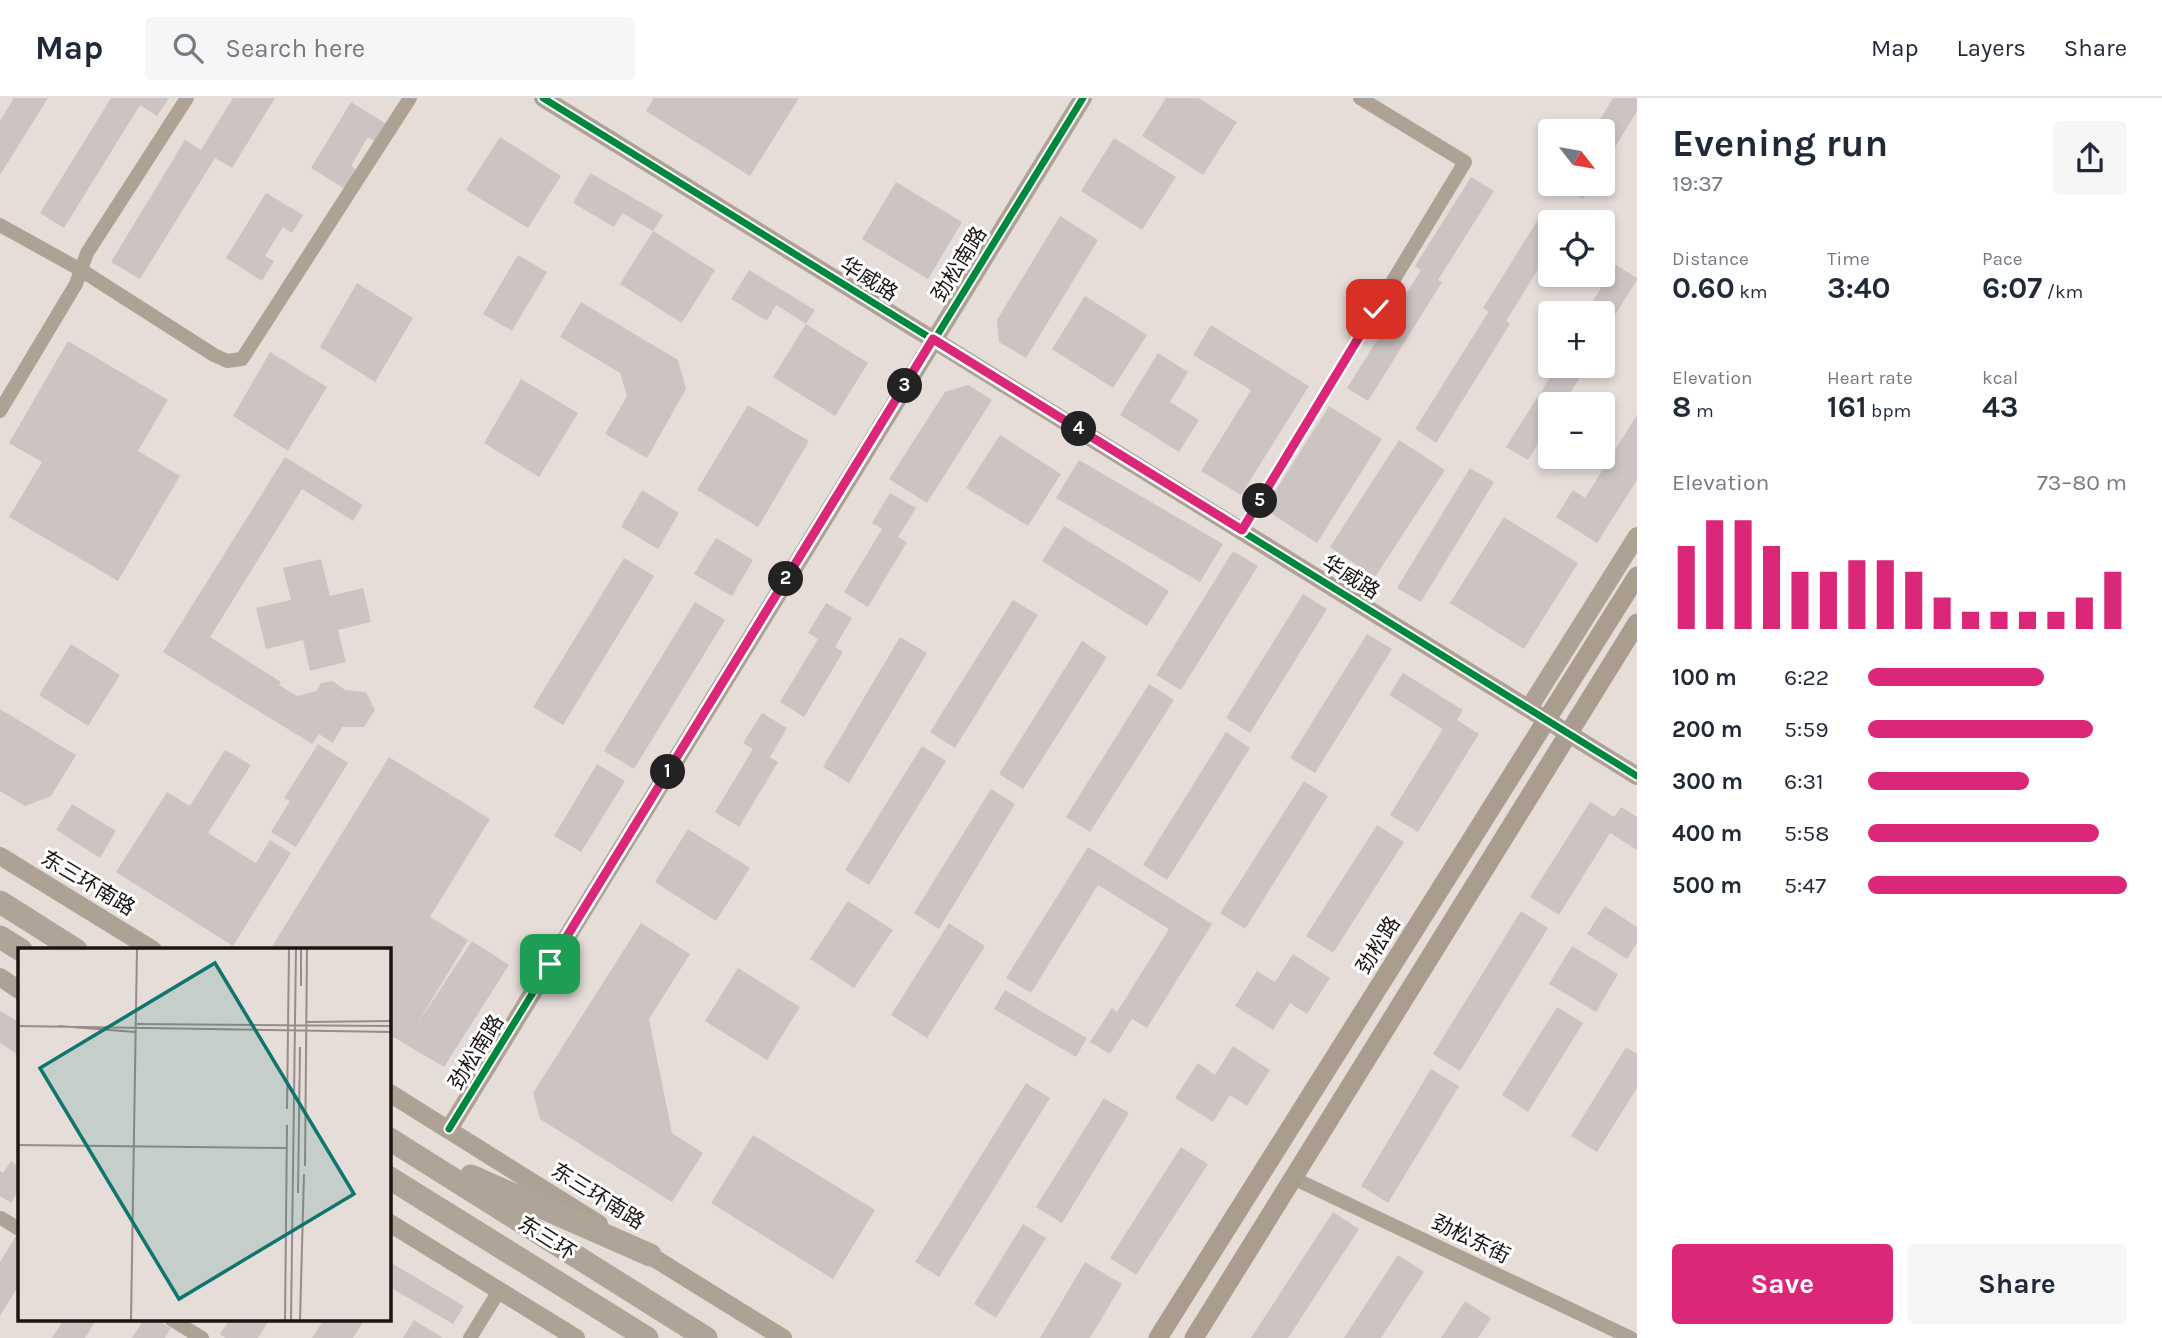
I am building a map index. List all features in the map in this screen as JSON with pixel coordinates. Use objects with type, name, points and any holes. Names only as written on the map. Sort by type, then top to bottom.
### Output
[{"type":"highway","points":[[0,902],[73,948]]},
{"type":"highway","points":[[394,1142],[650,1255]]},
{"type":"highway","name":"东三环","points":[[394,1142],[706,1338]]},
{"type":"highway","name":"东三环","points":[[390,1178],[647,1338]]},
{"type":"main road","name":"劲松路","points":[[1158,1338],[1637,576]]},
{"type":"main road","points":[[1194,1338],[1637,623]]},
{"type":"street","points":[[0,411],[76,284],[87,253],[187,98]]},
{"type":"street","points":[[0,225],[81,270],[214,355],[227,361],[242,359],[410,98]]},
{"type":"street","name":"华威路","points":[[543,98],[1637,776]]},
{"type":"street","name":"劲松南路","points":[[449,1129],[1083,98]]},
{"type":"street","points":[[1242,530],[1465,162],[1360,98]]},
{"type":"street","points":[[1529,708],[1637,536]]},
{"type":"street","name":"东三环南路","points":[[0,856],[150,948]]},
{"type":"street","points":[[0,977],[18,989]]},
{"type":"street","name":"东三环南路","points":[[390,1093],[783,1338]]},
{"type":"street","name":"劲松东街","points":[[1293,1178],[1631,1338]]},
{"type":"street","points":[[0,1218],[18,1214]]},
{"type":"street","points":[[0,1218],[18,1228]]},
{"type":"street","points":[[390,1223],[576,1338]]},
{"type":"street","points":[[470,1338],[499,1291]]},
{"type":"street","points":[[173,1320],[202,1338]]},
{"type":"building","points":[[14,98],[48,98],[0,175],[0,121]]},
{"type":"building","points":[[111,98],[169,98],[157,116],[140,105],[64,228],[40,213]]},
{"type":"building","points":[[233,98],[275,98],[232,168],[215,158],[140,279],[111,262],[185,140],[201,150]]},
{"type":"building","points":[[654,98],[799,98],[750,176],[646,111]]},
{"type":"building","points":[[1166,98],[1198,98],[1237,122],[1203,175],[1142,136]]},
{"type":"building","points":[[1613,98],[1637,98],[1637,111],[1615,147],[1615,119],[1600,119]]},
{"type":"building","points":[[351,102],[388,125],[377,143],[368,137],[351,166],[359,171],[347,190],[311,168]]},
{"type":"building","points":[[500,137],[561,176],[528,228],[466,190]]},
{"type":"building","points":[[1114,138],[1176,177],[1142,230],[1081,191]]},
{"type":"building","points":[[590,173],[663,215],[653,231],[622,213],[614,227],[573,203]]},
{"type":"building","points":[[1471,177],[1494,191],[1438,280],[1442,282],[1368,401],[1347,388],[1421,270],[1415,266]]},
{"type":"building","points":[[896,182],[962,222],[928,279],[862,239]]},
{"type":"building","points":[[266,193],[303,215],[292,233],[283,227],[265,256],[274,261],[262,281],[226,258]]},
{"type":"building","points":[[1060,216],[1098,240],[1026,358],[999,342],[997,320]]},
{"type":"building","points":[[1538,220],[1538,269],[1506,321],[1510,324],[1436,443],[1415,429],[1489,311],[1483,308]]},
{"type":"building","points":[[653,231],[715,270],[682,323],[620,284]]},
{"type":"building","points":[[518,255],[547,272],[512,331],[483,314]]},
{"type":"building","points":[[1615,267],[1637,280],[1615,315],[1615,301],[1593,301],[1602,287],[1615,287]]},
{"type":"building","points":[[749,270],[815,310],[806,324],[776,305],[767,321],[731,299]]},
{"type":"building","points":[[357,283],[413,318],[375,382],[320,347]]},
{"type":"building","points":[[1085,296],[1147,335],[1113,388],[1052,349]]},
{"type":"building","points":[[581,302],[678,360],[686,389],[647,458],[605,434],[627,396],[620,373],[560,337]]},
{"type":"building","points":[[806,324],[868,363],[835,416],[773,377]]},
{"type":"building","points":[[1211,325],[1309,386],[1241,495],[1201,471],[1251,390],[1193,355]]},
{"type":"building","points":[[68,341],[168,400],[138,451],[180,476],[118,581],[9,517],[42,462],[9,443]]},
{"type":"building","points":[[270,352],[327,387],[288,451],[233,416]]},
{"type":"building","points":[[1158,353],[1188,372],[1170,402],[1199,420],[1179,452],[1120,415]]},
{"type":"building","points":[[1549,378],[1580,378],[1571,392],[1541,392]]},
{"type":"building","points":[[521,379],[578,413],[539,477],[484,443]]},
{"type":"building","points":[[968,385],[992,400],[927,503],[889,479],[945,392]]},
{"type":"building","points":[[1538,396],[1538,444],[1528,460],[1506,447]]},
{"type":"building","points":[[748,405],[809,441],[758,527],[697,490]]},
{"type":"building","points":[[1329,406],[1382,439],[1317,543],[1264,509]]},
{"type":"building","points":[[1637,415],[1637,480],[1597,543],[1556,517],[1573,490],[1585,498],[1603,469],[1615,469],[1615,450]]},
{"type":"building","points":[[1000,435],[1061,474],[1028,526],[966,488]]},
{"type":"building","points":[[1399,440],[1445,470],[1375,577],[1330,547]]},
{"type":"building","points":[[285,457],[363,505],[353,521],[302,489],[210,637],[281,682],[279,685],[297,696],[317,691],[321,683],[333,681],[345,690],[366,692],[375,710],[364,727],[342,727],[333,743],[319,734],[312,744],[163,652]]},
{"type":"building","points":[[1079,460],[1223,544],[1200,582],[1056,498]]},
{"type":"building","points":[[1470,468],[1494,482],[1421,602],[1397,588]]},
{"type":"building","points":[[642,490],[679,513],[658,549],[621,527]]},
{"type":"building","points":[[890,493],[916,508],[898,537],[907,542],[868,607],[844,592],[882,529],[872,523]]},
{"type":"building","points":[[1504,517],[1578,563],[1524,649],[1450,603]]},
{"type":"building","points":[[1064,526],[1169,591],[1147,626],[1042,561]]},
{"type":"building","points":[[716,538],[753,560],[732,596],[694,574]]},
{"type":"building","points":[[1233,551],[1258,566],[1181,690],[1156,675]]},
{"type":"building","points":[[624,558],[654,576],[563,725],[533,707]]},
{"type":"building","points":[[321,559],[330,596],[363,588],[371,622],[338,630],[346,662],[310,671],[303,640],[266,649],[256,608],[291,600],[283,568]]},
{"type":"building","points":[[1303,594],[1327,609],[1250,733],[1226,718]]},
{"type":"building","points":[[1013,600],[1038,615],[955,748],[930,732]]},
{"type":"building","points":[[695,602],[725,620],[634,769],[604,751]]},
{"type":"building","points":[[826,603],[852,618],[835,647],[843,652],[804,717],[780,702],[818,639],[808,633]]},
{"type":"building","points":[[1367,634],[1392,649],[1315,773],[1290,758]]},
{"type":"building","points":[[900,637],[927,653],[849,783],[823,767]]},
{"type":"building","points":[[1082,641],[1107,657],[1023,789],[999,774]]},
{"type":"building","points":[[71,644],[120,675],[88,726],[39,695]]},
{"type":"building","points":[[1403,673],[1463,710],[1457,720],[1479,734],[1418,832],[1390,815],[1443,729],[1389,695]]},
{"type":"building","points":[[1149,684],[1174,700],[1090,832],[1066,817]]},
{"type":"building","points":[[0,709],[76,755],[51,796],[25,806],[0,791]]},
{"type":"building","points":[[762,713],[787,728],[770,757],[778,762],[739,827],[715,812],[753,749],[743,743]]},
{"type":"building","points":[[1226,732],[1250,748],[1167,880],[1143,865]]},
{"type":"building","points":[[318,744],[348,763],[296,847],[271,832],[290,801],[284,798]]},
{"type":"building","points":[[922,746],[946,761],[869,885],[845,870]]},
{"type":"building","points":[[225,750],[251,765],[208,833],[256,863],[270,840],[291,853],[233,946],[116,872],[167,792],[190,806]]},
{"type":"building","points":[[389,757],[490,819],[430,917],[468,940],[416,1026],[472,941],[509,965],[444,1067],[390,1035],[390,948],[271,948]]},
{"type":"building","points":[[597,764],[625,781],[581,852],[554,836]]},
{"type":"building","points":[[1304,781],[1328,796],[1245,929],[1220,913]]},
{"type":"building","points":[[991,789],[1015,804],[939,929],[914,913]]},
{"type":"building","points":[[1590,802],[1614,817],[1621,807],[1637,817],[1637,850],[1610,833],[1559,915],[1530,897]]},
{"type":"building","points":[[72,804],[116,831],[100,858],[56,830]]},
{"type":"building","points":[[1377,825],[1404,842],[1333,953],[1306,936]]},
{"type":"building","points":[[688,829],[750,868],[716,921],[655,882]]},
{"type":"building","points":[[1088,847],[1212,924],[1147,1028],[1132,1019],[1110,1054],[1090,1042],[1112,1008],[1117,1012],[1169,929],[1098,885],[1031,993],[1006,978]]},
{"type":"building","points":[[848,901],[893,930],[854,988],[810,959]]},
{"type":"building","points":[[1605,906],[1637,927],[1637,943],[1627,959],[1587,934]]},
{"type":"building","points":[[1521,911],[1548,928],[1460,1071],[1433,1054]]},
{"type":"building","points":[[641,923],[690,954],[649,1019],[672,1133],[703,1153],[672,1202],[540,1119],[533,1093]]},
{"type":"building","points":[[949,923],[985,946],[927,1038],[891,1015]]},
{"type":"building","points":[[1572,946],[1618,974],[1596,1012],[1549,984]]},
{"type":"building","points":[[1293,954],[1330,978],[1307,1014],[1290,1003],[1273,1030],[1235,1006],[1257,971],[1275,982]]},
{"type":"building","points":[[738,968],[800,1007],[767,1060],[705,1021]]},
{"type":"building","points":[[1005,990],[1087,1038],[1076,1057],[994,1009]]},
{"type":"building","points":[[1557,1007],[1583,1023],[1528,1112],[1502,1095]]},
{"type":"building","points":[[0,1011],[18,1021],[18,1054],[0,1043]]},
{"type":"building","points":[[1233,1046],[1270,1070],[1247,1106],[1230,1095],[1213,1122],[1175,1098],[1198,1063],[1215,1075]]},
{"type":"building","points":[[1626,1047],[1637,1054],[1637,1088],[1597,1152],[1571,1136]]},
{"type":"building","points":[[1431,1069],[1459,1086],[1388,1203],[1361,1186]]},
{"type":"building","points":[[1026,1083],[1050,1098],[939,1277],[915,1262]]},
{"type":"building","points":[[1104,1098],[1129,1113],[1062,1223],[1036,1207]]},
{"type":"building","points":[[753,1135],[875,1210],[833,1279],[711,1203]]},
{"type":"building","points":[[1181,1147],[1208,1164],[1136,1275],[1110,1258]]},
{"type":"building","points":[[11,1161],[18,1166],[18,1192],[11,1203],[0,1196],[0,1171],[3,1173]]},
{"type":"building","points":[[1333,1212],[1359,1229],[1288,1338],[1251,1338]]},
{"type":"building","points":[[1023,1224],[1046,1238],[996,1318],[974,1304]]},
{"type":"building","points":[[18,1233],[18,1287],[0,1316],[0,1262]]},
{"type":"building","points":[[1398,1255],[1424,1272],[1381,1338],[1344,1338]]},
{"type":"building","points":[[390,1262],[464,1306],[453,1324],[390,1287]]},
{"type":"building","points":[[1085,1262],[1122,1284],[1090,1338],[1040,1338]]},
{"type":"building","points":[[1465,1301],[1491,1318],[1478,1338],[1441,1338]]},
{"type":"building","points":[[63,1320],[96,1320],[85,1338],[52,1338]]},
{"type":"building","points":[[143,1320],[158,1320],[171,1328],[165,1338],[132,1338]]},
{"type":"building","points":[[229,1320],[269,1320],[258,1338],[225,1338],[220,1334]]},
{"type":"building","points":[[323,1320],[364,1320],[353,1338],[312,1338]]},
{"type":"building","points":[[414,1320],[443,1338],[403,1338]]},
{"type":"cycle path","points":[[543,98],[1637,776]]},
{"type":"cycle path","points":[[449,1129],[1083,98]]},
{"type":"route","points":[[550,964],[933,339],[1242,530],[1376,309]]}]
